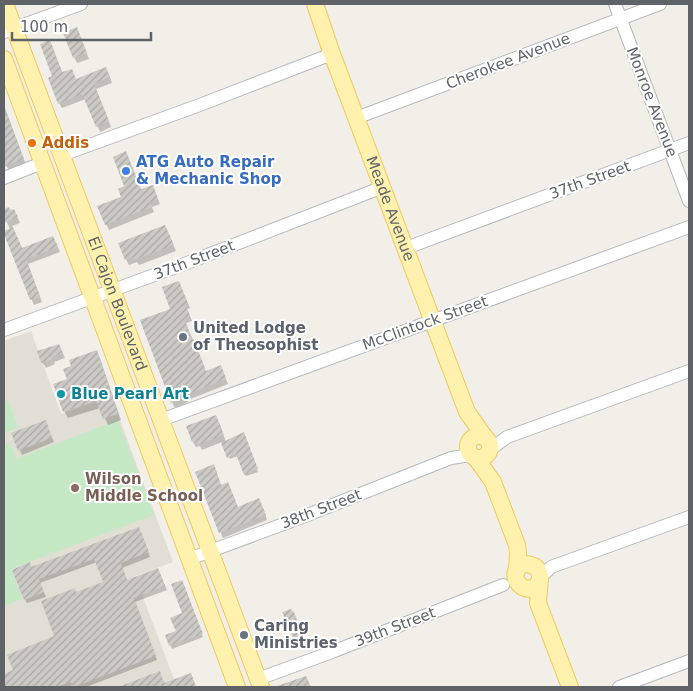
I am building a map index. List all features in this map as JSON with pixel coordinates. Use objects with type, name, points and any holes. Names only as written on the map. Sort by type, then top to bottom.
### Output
[{"type":"main road","name":"El Cajon Boulevard","points":[[5,4],[9,30],[62,155],[260,683]]},
{"type":"main road","name":"Meade Avenue","points":[[315,4],[332,54],[517,545],[536,573]]},
{"type":"main road","name":"El Cajon Boulevard","points":[[4,59],[237,687]]},
{"type":"main road","name":"Meade Avenue","points":[[517,545],[517,571],[515,574],[516,582],[522,588]]},
{"type":"main road","points":[[517,571],[526,564],[536,573],[538,603],[570,687]]},
{"type":"main road","points":[[522,588],[535,587],[536,573]]},
{"type":"main road","points":[[522,588],[538,603]]},
{"type":"street","points":[[9,30],[81,4]]},
{"type":"street","name":"Monroe Avenue","points":[[615,4],[689,201]]},
{"type":"street","name":"Cherokee Avenue","points":[[356,118],[660,4]]},
{"type":"street","points":[[62,155],[332,54]]},
{"type":"street","name":"37th Street","points":[[406,248],[689,143]]},
{"type":"street","points":[[4,178],[42,163]]},
{"type":"street","name":"37th Street","points":[[4,330],[187,263],[382,187]]},
{"type":"street","name":"McClintock Street","points":[[161,420],[689,227]]},
{"type":"street","name":"38th Street","points":[[190,559],[480,447],[689,371]]},
{"type":"street","points":[[536,573],[689,517]]},
{"type":"street","name":"39th Street","points":[[260,683],[332,652],[503,585],[517,571]]},
{"type":"street","points":[[503,585],[522,588]]},
{"type":"street","points":[[619,687],[689,661]]},
{"type":"shaded area","name":"Wilson Middle School","points":[[31,331],[61,414],[111,396],[173,562],[135,576],[177,687],[4,687],[4,341]]},
{"type":"green space","points":[[8,400],[18,428],[4,433],[4,402]]},
{"type":"green space","points":[[118,420],[154,515],[11,569],[22,599],[4,606],[4,446],[10,443],[16,459]]},
{"type":"building","points":[[77,27],[87,53],[73,58],[63,33]]},
{"type":"building","points":[[50,40],[62,72],[72,69],[76,79],[106,67],[110,77],[94,84],[109,121],[96,127],[82,94],[58,104],[48,78],[52,76],[40,44]]},
{"type":"building","points":[[4,107],[24,159],[4,167]]},
{"type":"building","points":[[126,151],[141,189],[153,185],[158,199],[150,202],[152,207],[105,225],[97,206],[121,197],[118,189],[124,186],[113,157]]},
{"type":"building","points":[[9,207],[10,210],[14,209],[18,217],[4,223],[4,209]]},
{"type":"building","points":[[165,225],[174,245],[134,260],[133,257],[125,260],[118,243]]},
{"type":"building","points":[[13,227],[22,248],[53,236],[58,247],[26,259],[40,296],[30,300],[4,234],[4,231]]},
{"type":"building","points":[[179,281],[190,316],[184,318],[206,371],[221,365],[226,379],[171,403],[140,320],[170,309],[162,287]]},
{"type":"building","points":[[59,344],[63,353],[41,363],[37,351]]},
{"type":"building","points":[[97,350],[118,414],[103,419],[96,401],[63,412],[53,384],[67,379],[63,369],[71,366],[69,360]]},
{"type":"building","points":[[216,415],[224,435],[198,445],[196,441],[192,442],[186,426]]},
{"type":"building","points":[[46,420],[52,438],[18,451],[11,433]]},
{"type":"building","points":[[244,432],[258,469],[244,475],[236,454],[227,458],[221,443]]},
{"type":"building","points":[[214,464],[221,485],[228,482],[238,507],[259,498],[266,515],[219,533],[195,472]]},
{"type":"building","points":[[139,527],[149,552],[121,563],[127,580],[158,568],[165,586],[134,598],[156,656],[74,687],[71,682],[57,687],[6,687],[4,674],[13,670],[7,655],[54,636],[41,601],[75,588],[76,592],[103,582],[94,559],[39,579],[44,592],[24,600],[12,570],[30,562],[31,567]]},
{"type":"building","points":[[182,580],[203,634],[169,646],[165,635],[176,631],[170,618],[182,613],[171,584]]},
{"type":"building","points":[[291,609],[302,633],[303,642],[296,645],[282,612]]},
{"type":"building","points":[[160,671],[164,683],[191,673],[196,687],[118,687]]},
{"type":"building","points":[[306,676],[311,687],[277,687],[277,686]]},
{"type":"place","name":"Addis","points":[[32,143]]},
{"type":"place","name":"ATG Auto Repair & Mechanic Shop","points":[[126,171]]},
{"type":"place","name":"United Lodge of Theosophist","points":[[183,337]]},
{"type":"place","name":"Blue Pearl Art","points":[[61,394]]},
{"type":"place","name":"Wilson Middle School","points":[[75,488]]},
{"type":"place","name":"Caring Ministries","points":[[244,635]]}]
